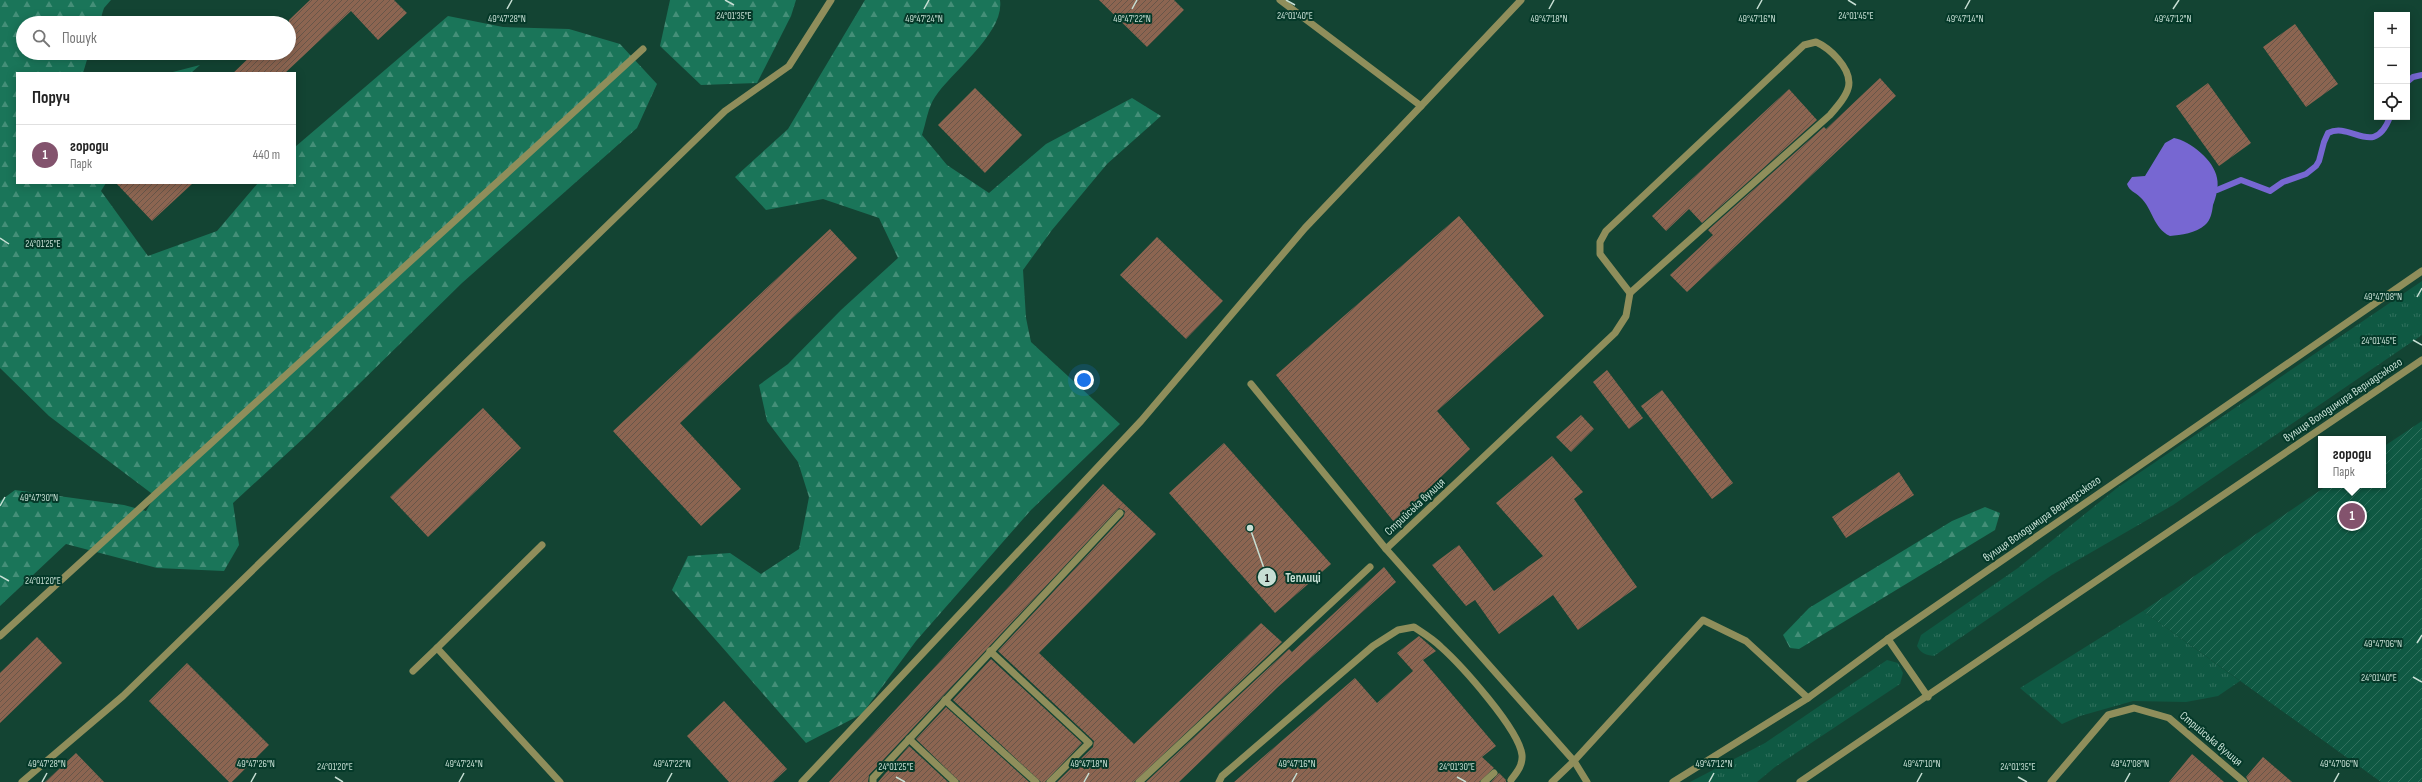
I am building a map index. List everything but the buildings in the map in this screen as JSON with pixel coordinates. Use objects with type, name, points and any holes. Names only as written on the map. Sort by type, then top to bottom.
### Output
[{"type":"street","points":[[22,782],[128,690],[725,111],[789,66],[831,0]]},
{"type":"street","points":[[1280,0],[1421,106]]},
{"type":"street","points":[[802,782],[1141,421],[1305,228],[1521,0]]},
{"type":"street","points":[[1816,42],[1826,46],[1848,70],[1850,82],[1841,102],[1830,115],[1630,293],[1600,254],[1600,242],[1606,231],[1804,45],[1816,42]]},
{"type":"street","points":[[0,636],[643,49]]},
{"type":"street","name":"вулиця Володимира Вернадського","points":[[1673,782],[1808,698],[1888,639],[2422,271]]},
{"type":"street","name":"Стрийська вулиця","points":[[1587,782],[1574,761],[1386,549],[1615,332],[1626,316],[1630,293]]},
{"type":"street","name":"вулиця Володимира Вернадського","points":[[1800,782],[1928,697],[2422,360]]},
{"type":"street","points":[[1251,384],[1386,549]]},
{"type":"street","points":[[873,782],[873,778],[1120,513]]},
{"type":"street","points":[[413,671],[542,545]]},
{"type":"street","points":[[1139,782],[1370,567]]},
{"type":"street","points":[[1552,782],[1574,761],[1703,620],[1746,641],[1808,698]]},
{"type":"street","points":[[1219,782],[1222,776],[1372,646],[1398,630],[1414,627],[1442,648],[1484,694],[1510,729],[1522,755],[1520,767],[1511,780]]},
{"type":"street","points":[[1888,639],[1928,697]]},
{"type":"street","points":[[437,648],[560,782]]},
{"type":"street","points":[[990,651],[1089,743],[1050,782]]},
{"type":"street","points":[[945,700],[1036,782]]},
{"type":"street","name":"Стрийська вулиця","points":[[2051,782],[2108,715],[2134,708],[2169,718],[2244,782]]},
{"type":"street","points":[[909,739],[955,782]]},
{"type":"street","points":[[1484,782],[1494,773]]},
{"type":"green space","points":[[0,0],[111,0],[104,8],[101,16],[16,16],[16,60],[87,60],[83,72],[16,72],[16,184],[105,184],[101,191],[148,256],[217,231],[257,184],[296,184],[296,146],[448,16],[503,27],[569,29],[620,44],[657,84],[637,128],[462,283],[307,435],[233,503],[239,545],[224,571],[157,568],[66,544],[0,606],[0,501],[15,490],[124,505],[146,511],[155,496],[49,416],[0,368]]},
{"type":"green space","points":[[670,0],[796,0],[791,16],[757,83],[701,85],[660,46]]},
{"type":"green space","points":[[865,0],[1000,0],[999,13],[994,26],[986,39],[935,97],[929,110],[922,135],[947,165],[989,193],[1046,144],[1132,98],[1161,116],[1107,164],[1052,230],[1023,270],[1026,318],[1031,342],[1120,424],[1031,510],[916,641],[862,714],[806,743],[672,590],[688,556],[730,553],[761,574],[799,549],[809,497],[798,462],[767,421],[759,385],[788,364],[841,310],[898,258],[879,218],[823,199],[766,210],[735,177],[788,129]]},
{"type":"green space","points":[[200,65],[192,72],[173,72]]},
{"type":"green space","points":[[2422,281],[2422,335],[2173,505],[2052,575],[1934,656],[1922,652],[1917,646],[1921,635],[2018,568],[2117,488]]},
{"type":"green space","points":[[2422,421],[2422,782],[2381,782],[2143,611],[2324,488],[2386,488],[2386,445]]},
{"type":"green space","points":[[1985,507],[2000,513],[1995,530],[1799,649],[1790,648],[1783,635],[1809,608],[1952,521]]},
{"type":"green space","points":[[2143,611],[2240,681],[2218,696],[2186,702],[2133,701],[2080,716],[2062,724],[2020,688]]},
{"type":"green space","points":[[1887,660],[1898,663],[1903,673],[1900,684],[1775,767],[1757,782],[1690,782],[1765,743]]},
{"type":"shaded area","points":[[2174,138],[2194,147],[2206,158],[2215,171],[2218,185],[2209,221],[2201,228],[2193,232],[2170,236],[2164,233],[2156,223],[2148,207],[2127,184],[2132,177],[2145,176],[2165,143]]},
{"type":"waterway","points":[[2410,80],[2413,77],[2422,75]]},
{"type":"waterway","points":[[2217,190],[2241,180],[2270,191],[2283,182],[2306,174],[2316,166],[2328,133],[2345,131],[2362,136],[2377,136],[2384,129],[2388,120]]},
{"type":"place","name":"городи","points":[[2352,516]]},
{"type":"place","name":"Теплиці","points":[[1250,528]]}]
